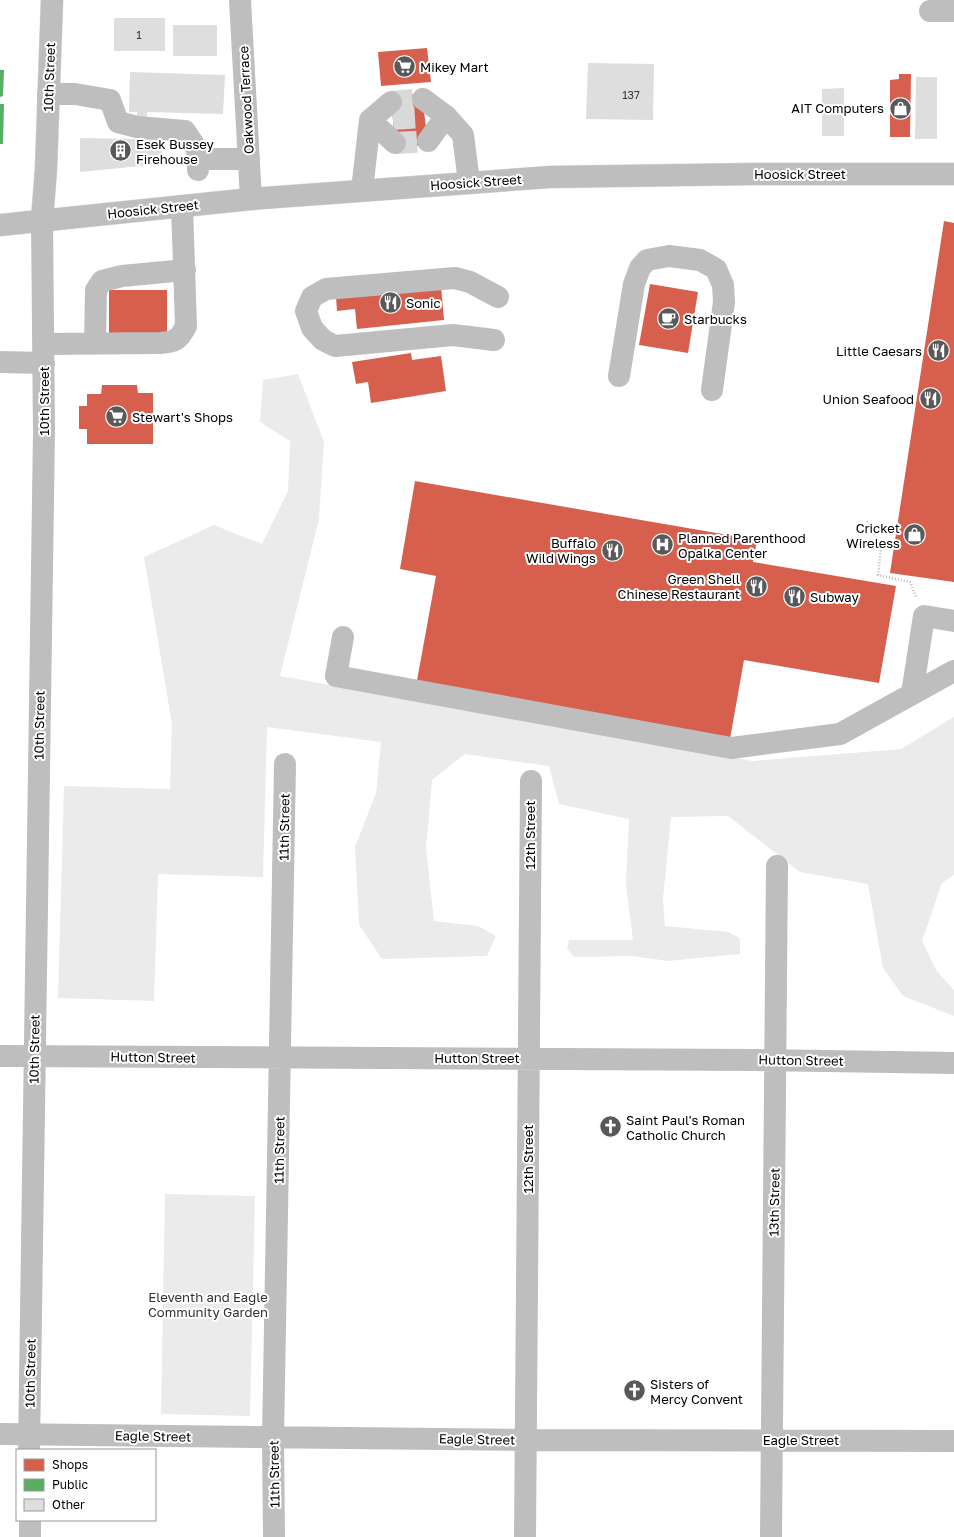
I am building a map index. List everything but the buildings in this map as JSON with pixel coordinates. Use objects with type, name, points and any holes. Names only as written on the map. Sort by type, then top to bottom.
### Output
[{"type":"main road","name":"10th Street","points":[[29,1443],[44,432],[42,220],[46,170],[52,0]]},
{"type":"main road","name":"Oakwood Terrace","points":[[240,0],[251,199]]},
{"type":"main road","points":[[930,11],[954,11]]},
{"type":"main road","points":[[48,94],[74,94],[110,100],[118,122],[137,127],[185,131],[196,149],[198,164],[249,159]]},
{"type":"main road","points":[[428,141],[432,110],[463,135],[469,182]]},
{"type":"main road","points":[[370,120],[392,111]]},
{"type":"main road","points":[[370,120],[395,143]]},
{"type":"main road","points":[[362,190],[370,120]]},
{"type":"main road","name":"Hoosick Street","points":[[0,225],[251,199],[550,177],[702,174],[954,174]]},
{"type":"main road","points":[[0,362],[95,344],[160,343],[172,342],[181,337],[186,326],[182,206]]},
{"type":"main road","points":[[620,376],[634,284],[640,268],[648,260],[669,256],[700,260],[716,269],[723,285],[724,302],[712,390]]},
{"type":"main road","points":[[95,344],[96,290],[102,281],[122,276],[184,270]]},
{"type":"main road","points":[[494,340],[453,335],[335,346],[323,340],[312,328],[306,311],[312,297],[326,288],[455,278],[470,282],[498,297]]},
{"type":"main road","points":[[912,694],[924,616],[954,621]]},
{"type":"main road","points":[[343,637],[336,676],[731,748],[840,734],[954,671]]},
{"type":"main road","name":"11th Street","points":[[274,1537],[273,1438],[281,1058],[285,764]]},
{"type":"main road","name":"12th Street","points":[[525,1537],[531,781]]},
{"type":"main road","name":"13th Street","points":[[771,1537],[777,866]]},
{"type":"main road","name":"Hutton Street","points":[[0,1056],[529,1058],[954,1063]]},
{"type":"main road","name":"Eagle Street","points":[[0,1434],[29,1443],[273,1438],[954,1441]]},
{"type":"main road","points":[[30,1521],[30,1537]]},
{"type":"path","points":[[867,521],[881,547],[878,574],[910,582],[924,616]]},
{"type":"green space","points":[[298,374],[324,442],[319,519],[280,676],[753,761],[901,749],[954,717],[954,875],[942,883],[922,941],[936,970],[954,990],[954,1016],[903,996],[883,968],[868,884],[800,872],[728,816],[671,817],[663,899],[665,926],[728,932],[740,938],[740,954],[668,961],[632,956],[574,957],[567,949],[569,940],[633,940],[626,885],[629,819],[559,804],[549,766],[465,754],[432,780],[426,848],[434,921],[478,926],[496,936],[487,956],[382,959],[359,925],[355,847],[376,793],[381,742],[267,727],[263,877],[158,874],[154,1001],[58,998],[64,786],[170,789],[172,724],[144,557],[214,525],[262,544],[288,491],[290,441],[260,422],[263,380]]},
{"type":"green space","name":"Eleventh and Eagle Community Garden","points":[[165,1194],[255,1196],[250,1416],[161,1414]]},
{"type":"tunnel","points":[[391,102],[423,99]]},
{"type":"tunnel","points":[[393,119],[425,117]]},
{"type":"tunnel","points":[[395,143],[428,141]]},
{"type":"place","name":"Mikey Mart","points":[[404,67]]},
{"type":"place","name":"AIT Computers","points":[[900,108]]},
{"type":"place","name":"Esek Bussey Firehouse","points":[[121,151]]},
{"type":"place","name":"Sonic","points":[[390,303]]},
{"type":"place","name":"Starbucks","points":[[669,319]]},
{"type":"place","name":"Little Caesars","points":[[938,351]]},
{"type":"place","name":"Union Seafood","points":[[930,399]]},
{"type":"place","name":"Stewart's Shops","points":[[116,417]]},
{"type":"place","name":"Cricket Wireless","points":[[915,535]]},
{"type":"place","name":"Planned Parenthood Opalka Center","points":[[662,545]]},
{"type":"place","name":"Buffalo Wild Wings","points":[[612,550]]},
{"type":"place","name":"Green Shell Chinese Restaurant","points":[[756,586]]},
{"type":"place","name":"Subway","points":[[795,597]]},
{"type":"place","name":"Saint Paul's Roman Catholic Church","points":[[610,1127]]},
{"type":"place","name":"Sisters of Mercy Convent","points":[[634,1391]]}]
